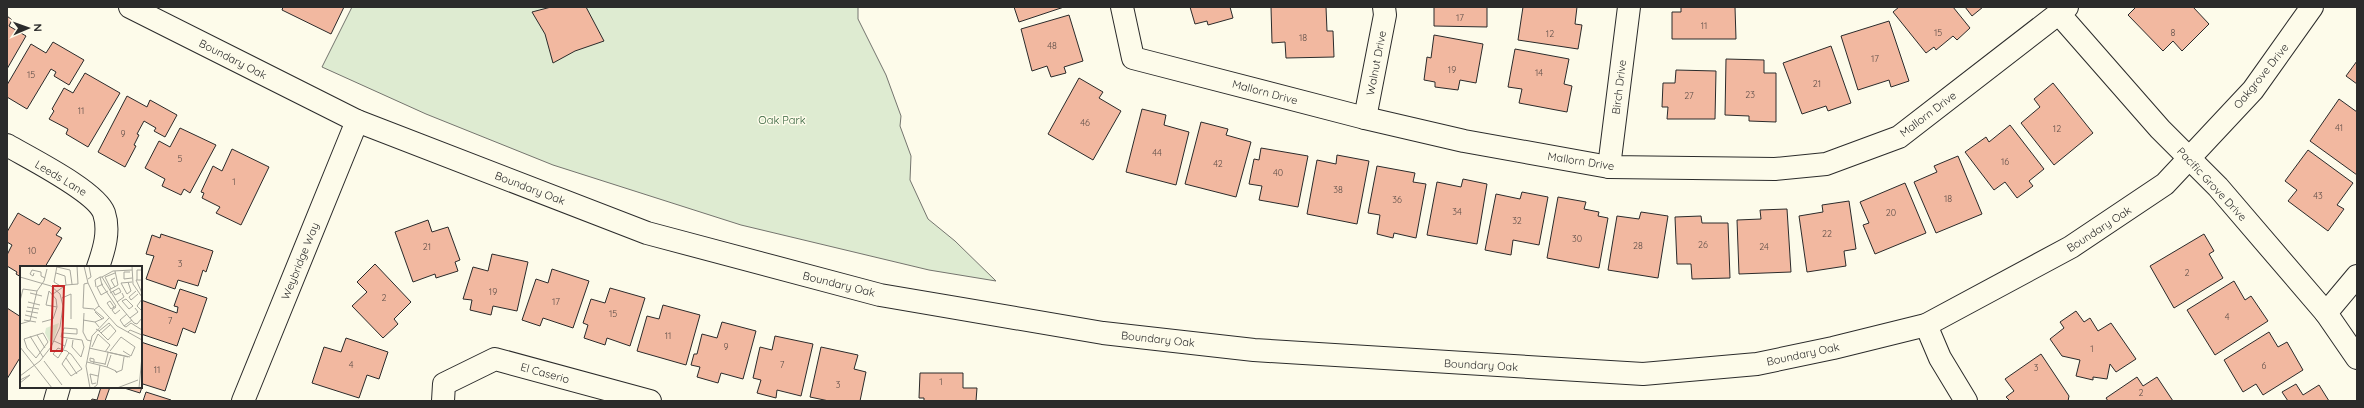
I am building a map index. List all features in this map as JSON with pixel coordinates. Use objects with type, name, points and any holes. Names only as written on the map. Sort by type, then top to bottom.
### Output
[{"type":"street","name":"Boundary Oak","points":[[130,7],[357,122],[647,233],[880,295],[1103,333],[1254,350],[1643,374],[1757,364],[1833,348],[1926,325],[2071,247],[2159,189],[2189,158]]},
{"type":"street","name":"Mallorn Drive","points":[[1122,7],[1133,58],[1365,118],[1464,141],[1608,167],[1775,169],[1826,164],[1899,136],[2063,11]]},
{"type":"street","name":"Walnut Drive","points":[[1365,118],[1385,15],[1384,7]]},
{"type":"street","name":"Birch Drive","points":[[1608,167],[1629,7]]},
{"type":"street","name":"Oakgrove Drive","points":[[2189,158],[2253,90],[2312,7]]},
{"type":"street","name":"Pacific Grove Drive","points":[[2063,11],[2160,129],[2218,187],[2326,313],[2357,358]]},
{"type":"street","name":"Weybridge Way","points":[[242,401],[357,122]]},
{"type":"street","name":"Leeds Lane","points":[[7,145],[91,195],[104,213],[106,242],[98,266]]},
{"type":"street","points":[[2326,313],[2357,276]]},
{"type":"street","points":[[1926,325],[1940,358],[1966,401]]},
{"type":"street","name":"El Caserio","points":[[444,392],[495,359],[650,401]]},
{"type":"street","points":[[55,401],[59,388]]},
{"type":"green space","name":"Oak Park","points":[[352,7],[858,7],[858,19],[886,75],[901,116],[900,126],[911,156],[910,180],[928,219],[955,241],[996,281],[929,270],[741,225],[553,165],[426,114],[322,67]]},
{"type":"building","points":[[283,7],[344,7],[331,34],[282,10]]},
{"type":"building","points":[[551,7],[586,7],[604,41],[575,51],[553,63],[545,34],[532,12]]},
{"type":"building","points":[[1014,7],[1064,7],[1019,22]]},
{"type":"building","points":[[1190,7],[1230,7],[1233,18],[1208,25],[1207,21],[1195,24]]},
{"type":"building","points":[[1271,7],[1326,7],[1327,31],[1333,31],[1334,57],[1286,58],[1285,42],[1272,43]]},
{"type":"building","points":[[1434,7],[1487,7],[1487,27],[1434,26]]},
{"type":"building","points":[[1523,7],[1577,7],[1575,24],[1582,25],[1578,49],[1518,40]]},
{"type":"building","points":[[1681,7],[1735,7],[1736,39],[1672,39],[1672,12],[1681,12]]},
{"type":"building","points":[[1899,7],[1953,7],[1970,28],[1957,40],[1953,36],[1936,50],[1934,47],[1926,53],[1893,12]]},
{"type":"building","points":[[1965,7],[1983,7],[1972,16]]},
{"type":"building","points":[[2136,7],[2193,7],[2209,24],[2182,51],[2173,41],[2163,51],[2128,15]]},
{"type":"building","points":[[1069,15],[1083,61],[1064,67],[1066,73],[1051,77],[1047,66],[1032,71],[1021,29]]},
{"type":"building","points":[[7,16],[12,20],[9,26],[26,36],[7,69]]},
{"type":"building","points":[[1889,21],[1909,81],[1891,87],[1889,80],[1858,90],[1841,36]]},
{"type":"building","points":[[1434,35],[1483,44],[1476,83],[1460,80],[1458,90],[1435,87],[1435,82],[1424,80],[1427,57],[1431,58]]},
{"type":"building","points":[[53,42],[84,60],[69,85],[54,76],[56,72],[51,69],[27,109],[7,97],[7,85],[31,44],[46,53]]},
{"type":"building","points":[[1831,46],[1851,103],[1828,111],[1826,106],[1802,114],[1783,63]]},
{"type":"building","points":[[1515,49],[1569,59],[1564,84],[1572,86],[1567,112],[1519,103],[1522,89],[1508,87]]},
{"type":"building","points":[[1726,59],[1764,60],[1764,73],[1776,73],[1776,122],[1749,121],[1749,116],[1725,115]]},
{"type":"building","points":[[2357,61],[2357,84],[2346,76]]},
{"type":"building","points":[[1676,70],[1716,71],[1715,119],[1667,119],[1668,107],[1662,107],[1663,83],[1675,83]]},
{"type":"building","points":[[85,73],[120,93],[88,147],[66,134],[68,129],[49,119],[54,111],[52,109],[64,88],[73,93]]},
{"type":"building","points":[[1079,78],[1103,92],[1099,98],[1121,111],[1093,160],[1048,134]]},
{"type":"building","points":[[2053,83],[2093,133],[2054,165],[2021,123],[2040,107],[2034,99]]},
{"type":"building","points":[[127,96],[147,107],[150,100],[177,115],[165,137],[154,131],[156,128],[144,121],[137,134],[139,135],[134,145],[136,146],[125,167],[98,152]]},
{"type":"building","points":[[2339,99],[2357,112],[2357,175],[2310,141]]},
{"type":"building","points":[[1142,109],[1166,115],[1164,125],[1189,132],[1176,185],[1126,172]]},
{"type":"building","points":[[1201,122],[1228,129],[1226,135],[1251,142],[1236,197],[1185,184]]},
{"type":"building","points":[[2010,125],[2044,169],[2029,181],[2033,186],[2017,198],[2005,182],[1994,190],[1965,152],[1986,137],[1989,142]]},
{"type":"building","points":[[180,128],[216,145],[190,193],[184,189],[181,195],[162,186],[165,179],[145,168],[159,141],[170,147]]},
{"type":"building","points":[[1261,148],[1308,156],[1298,207],[1259,200],[1262,186],[1249,184],[1254,159],[1259,160]]},
{"type":"building","points":[[232,149],[269,167],[241,225],[216,213],[220,207],[202,198],[204,193],[201,192],[213,166],[222,171]]},
{"type":"building","points":[[2308,150],[2353,183],[2337,205],[2344,209],[2328,231],[2288,201],[2297,190],[2285,181]]},
{"type":"building","points":[[1337,155],[1369,161],[1357,224],[1307,214],[1317,160],[1336,164]]},
{"type":"building","points":[[1958,156],[1982,214],[1936,233],[1914,182],[1937,172],[1934,166]]},
{"type":"building","points":[[1377,166],[1415,173],[1413,182],[1426,184],[1416,238],[1394,233],[1393,238],[1377,234],[1380,215],[1368,213]]},
{"type":"building","points":[[1463,179],[1487,184],[1477,244],[1427,235],[1437,182],[1461,187]]},
{"type":"building","points":[[1905,183],[1926,233],[1875,254],[1863,225],[1869,223],[1860,202]]},
{"type":"building","points":[[1522,192],[1548,197],[1539,245],[1513,240],[1511,255],[1485,250],[1496,194],[1520,199]]},
{"type":"building","points":[[1558,197],[1586,202],[1584,209],[1599,212],[1598,216],[1608,218],[1599,268],[1547,258]]},
{"type":"building","points":[[1849,201],[1856,249],[1844,251],[1846,266],[1807,272],[1799,216],[1823,212],[1822,205]]},
{"type":"building","points":[[1787,209],[1791,272],[1739,274],[1737,220],[1761,219],[1760,210]]},
{"type":"building","points":[[1641,212],[1668,216],[1658,278],[1608,270],[1617,216],[1639,219]]},
{"type":"building","points":[[18,213],[39,225],[44,218],[61,228],[56,235],[62,238],[46,266],[20,266],[20,276],[16,274],[17,272],[7,266],[7,255],[12,245],[7,242],[7,232]]},
{"type":"building","points":[[1701,216],[1702,223],[1728,223],[1730,278],[1692,279],[1691,264],[1677,264],[1675,217]]},
{"type":"building","points":[[428,220],[432,232],[448,227],[460,260],[455,262],[458,271],[436,278],[435,274],[413,282],[395,232]]},
{"type":"building","points":[[161,234],[213,251],[206,272],[203,270],[198,286],[178,280],[175,289],[146,279],[154,256],[146,254],[152,235],[160,238]]},
{"type":"building","points":[[2204,234],[2214,251],[2209,254],[2223,278],[2174,308],[2150,266]]},
{"type":"building","points":[[492,254],[528,262],[517,311],[493,306],[491,315],[470,310],[472,300],[463,299],[473,267],[488,271]]},
{"type":"building","points":[[375,264],[411,302],[394,319],[398,324],[383,338],[352,306],[367,292],[357,282]]},
{"type":"building","points":[[552,269],[589,281],[573,328],[543,318],[540,326],[522,320],[536,279],[548,283]]},
{"type":"building","points":[[2234,281],[2245,300],[2251,296],[2268,321],[2215,355],[2187,310]]},
{"type":"building","points":[[610,288],[645,298],[630,346],[607,338],[605,345],[584,338],[588,325],[583,323],[591,299],[605,303]]},
{"type":"building","points":[[180,289],[207,298],[195,333],[183,328],[177,346],[142,334],[142,300],[177,313],[178,307],[174,306]]},
{"type":"building","points":[[663,305],[700,315],[686,365],[637,351],[647,316],[659,319]]},
{"type":"building","points":[[7,308],[20,316],[20,358],[7,379]]},
{"type":"building","points":[[2076,311],[2084,322],[2090,318],[2098,331],[2111,323],[2136,359],[2116,372],[2110,364],[2107,379],[2093,377],[2093,380],[2076,376],[2080,360],[2062,356],[2050,339],[2064,328],[2060,322]]},
{"type":"building","points":[[722,322],[756,331],[743,379],[721,373],[718,383],[697,377],[700,367],[691,365],[694,354],[697,354],[702,334],[717,338]]},
{"type":"building","points":[[2269,332],[2278,347],[2287,342],[2303,370],[2263,395],[2256,384],[2243,392],[2224,360]]},
{"type":"building","points":[[775,336],[813,344],[801,396],[777,390],[776,398],[757,393],[761,380],[753,378],[760,347],[772,350]]},
{"type":"building","points":[[346,338],[388,352],[379,379],[367,375],[359,398],[312,383],[324,347],[341,352]]},
{"type":"building","points":[[142,342],[177,354],[165,391],[143,384],[142,387]]},
{"type":"building","points":[[821,347],[858,355],[854,369],[866,372],[860,401],[829,401],[810,397]]},
{"type":"building","points":[[2041,354],[2069,396],[2068,401],[2010,401],[2006,397],[2014,391],[2005,379]]},
{"type":"building","points":[[920,373],[963,373],[963,388],[977,388],[976,401],[924,401],[924,398],[919,398]]},
{"type":"building","points":[[2137,377],[2143,386],[2157,377],[2173,401],[2108,401],[2106,398]]},
{"type":"building","points":[[2296,384],[2303,395],[2319,385],[2329,401],[2288,401],[2282,392]]},
{"type":"building","points":[[101,388],[110,388],[105,401],[91,401],[92,399],[97,400]]},
{"type":"building","points":[[124,388],[142,388],[140,393]]},
{"type":"building","points":[[146,392],[171,400],[143,401]]}]
